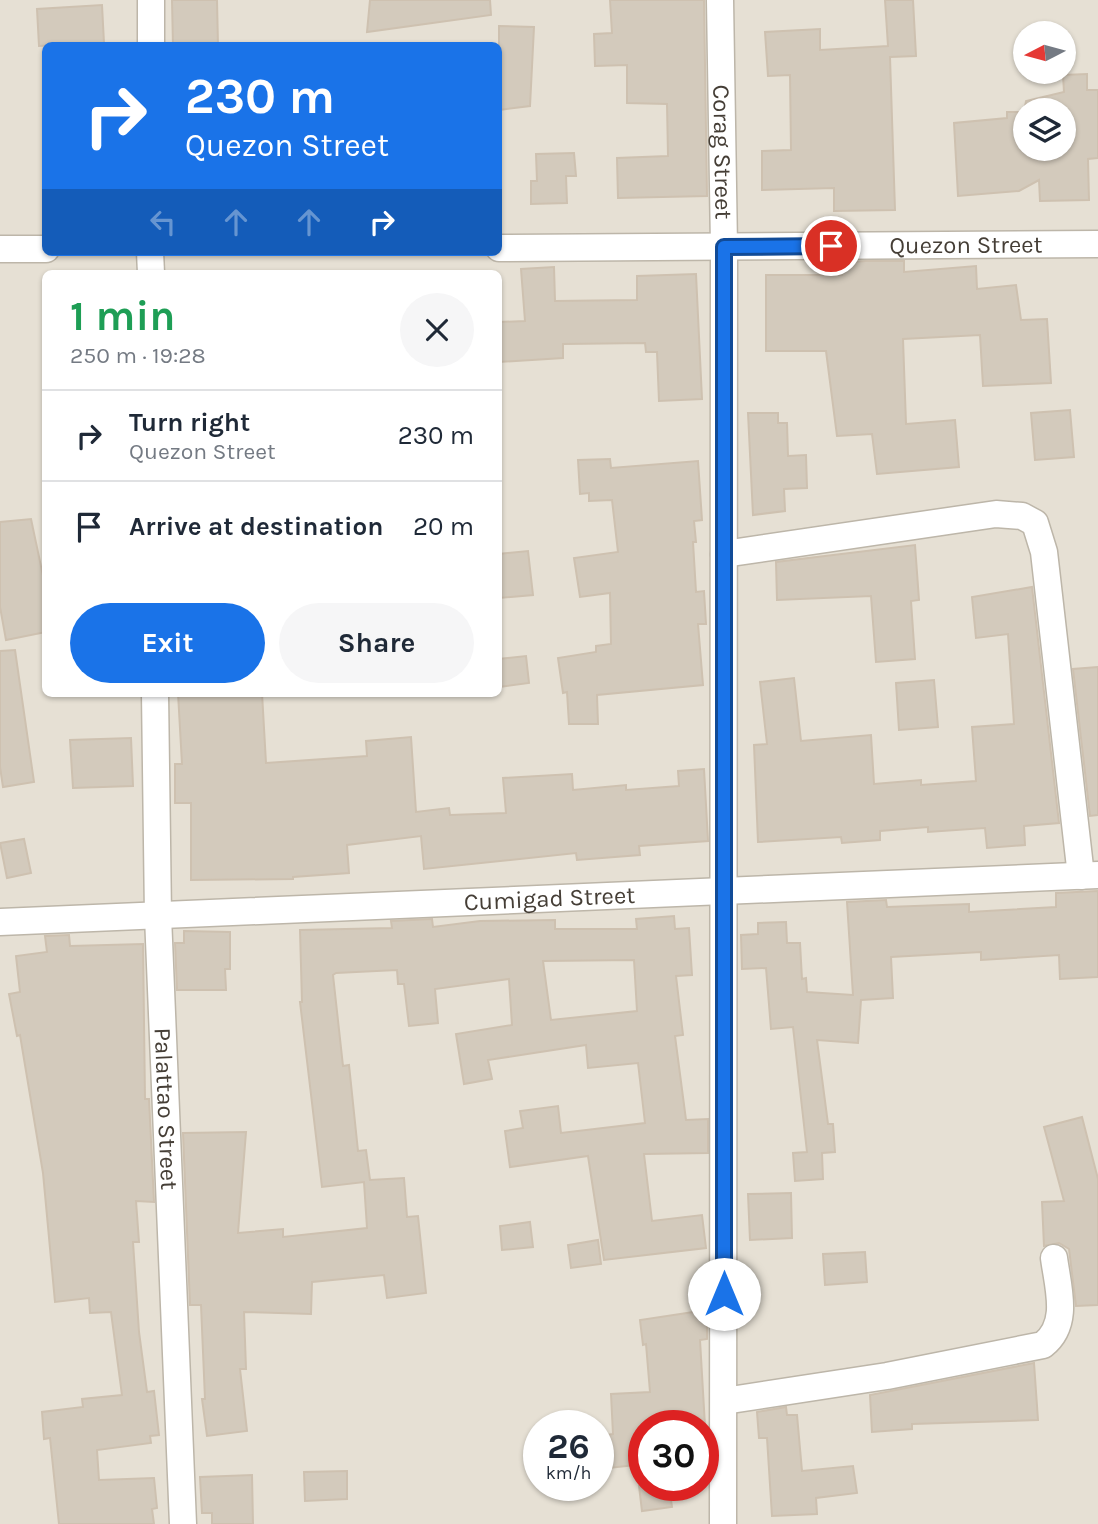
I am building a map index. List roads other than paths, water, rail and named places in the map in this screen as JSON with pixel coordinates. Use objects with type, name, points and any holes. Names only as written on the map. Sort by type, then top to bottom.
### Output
[{"type":"street","points":[[150,42],[151,0]]},
{"type":"street","name":"Corag Street","points":[[720,0],[724,247],[723,1524]]},
{"type":"street","name":"Quezon Street","points":[[502,248],[1098,244]]},
{"type":"street","points":[[0,249],[42,249]]},
{"type":"street","points":[[724,554],[996,514],[1022,516],[1035,523],[1044,552],[1089,876]]},
{"type":"street","name":"Palattao Street","points":[[155,697],[158,916],[183,1524]]},
{"type":"street","name":"Cumigad Street","points":[[0,922],[1089,876]]},
{"type":"street","points":[[724,1401],[887,1376],[1043,1345],[1055,1336],[1061,1316],[1054,1258]]}]
